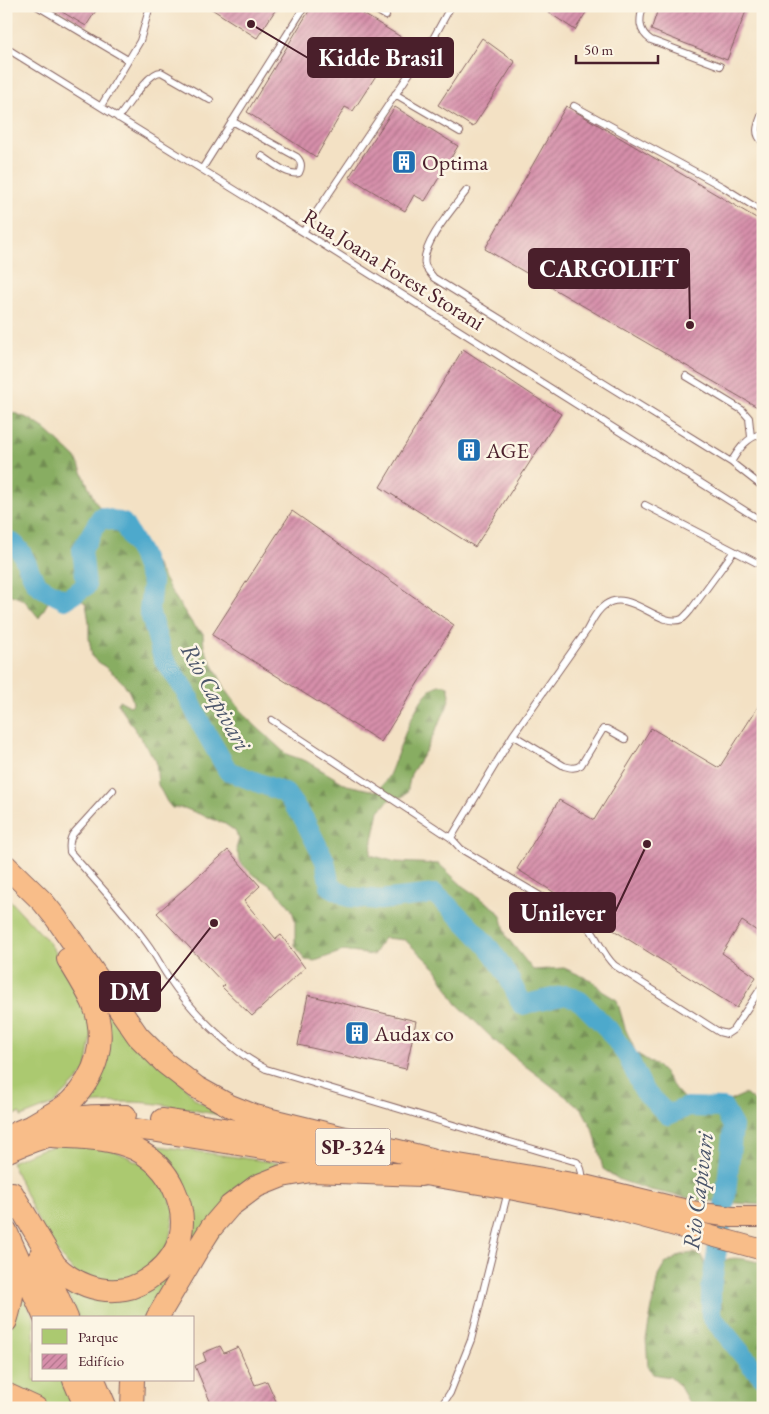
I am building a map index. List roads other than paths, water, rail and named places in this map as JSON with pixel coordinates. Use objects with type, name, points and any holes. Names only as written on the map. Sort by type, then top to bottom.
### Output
[{"type":"highway","points":[[6,866],[43,902],[56,918],[138,1036],[165,1063],[188,1082],[220,1101],[255,1116],[426,1167]]},
{"type":"highway","points":[[6,886],[39,919],[65,954],[85,986],[95,1011],[98,1025],[99,1044],[90,1077],[69,1103],[23,1138]]},
{"type":"highway","name":"SP-324","points":[[23,1138],[89,1128],[119,1127],[426,1167],[584,1185],[685,1219],[757,1249]]},
{"type":"highway","points":[[9,1186],[55,1265],[65,1274],[88,1286],[113,1290],[126,1289],[144,1282],[160,1270],[173,1255],[180,1239],[183,1218],[180,1202],[169,1177],[154,1160],[134,1149],[112,1142],[93,1139],[23,1138]]},
{"type":"highway","name":"SP-324","points":[[426,1167],[509,1189],[613,1209],[685,1219],[756,1217]]},
{"type":"highway","points":[[158,1316],[211,1228],[230,1206],[257,1186],[282,1176],[311,1171],[426,1167]]},
{"type":"highway","points":[[9,1186],[66,1316]]},
{"type":"highway","points":[[6,1231],[44,1316]]},
{"type":"highway","points":[[6,1245],[14,1281],[11,1304],[6,1321]]},
{"type":"highway","points":[[75,1382],[86,1408]]},
{"type":"highway","points":[[95,1382],[106,1408]]},
{"type":"highway","points":[[132,1408],[133,1382]]},
{"type":"highway","points":[[6,1394],[36,1408]]},
{"type":"lane","points":[[37,6],[128,60]]},
{"type":"lane","points":[[100,106],[140,41],[150,6]]},
{"type":"lane","points":[[202,169],[305,6]]},
{"type":"lane","points":[[370,6],[386,16]]},
{"type":"lane","points":[[303,232],[434,37],[451,6]]},
{"type":"lane","points":[[643,6],[640,25],[645,36],[720,66]]},
{"type":"lane","name":"Rua Joana Forest Storani","points":[[6,48],[303,232],[763,522]]},
{"type":"lane","points":[[118,118],[148,78],[157,72],[162,72],[210,100]]},
{"type":"lane","points":[[395,94],[460,132]]},
{"type":"lane","points":[[574,106],[763,212]]},
{"type":"lane","points":[[763,112],[756,128],[758,138],[763,142]]},
{"type":"lane","points":[[232,121],[297,157],[301,161],[301,168],[299,173],[294,174],[282,169],[262,156]]},
{"type":"lane","points":[[467,190],[430,240],[424,254],[425,266],[434,278],[731,462],[763,487]]},
{"type":"lane","points":[[686,376],[742,410],[749,418],[751,437]]},
{"type":"lane","points":[[731,462],[744,443],[751,437],[763,433]]},
{"type":"lane","points":[[645,505],[763,566]]},
{"type":"lane","points":[[451,838],[513,735],[587,630],[597,612],[605,604],[624,600],[671,620],[682,619],[734,551]]},
{"type":"lane","points":[[272,720],[451,838],[461,849],[581,920],[589,926],[607,959],[614,965],[719,1032],[728,1034],[734,1030],[763,985]]},
{"type":"lane","points":[[513,735],[570,768],[581,766],[603,729],[607,729],[625,738]]},
{"type":"lane","points":[[113,790],[73,834],[70,839],[70,852],[121,910],[149,946],[192,1009],[234,1048],[250,1061],[266,1068],[393,1108],[571,1160],[580,1165],[584,1185]]},
{"type":"lane","points":[[440,1408],[450,1393],[471,1340],[509,1189]]},
{"type":"waterway","name":"Rio Capivari","points":[[6,540],[17,546],[37,584],[65,600],[86,586],[82,549],[101,517],[123,523],[141,554],[152,583],[149,610],[163,658],[185,690],[201,724],[228,771],[285,793],[304,819],[325,861],[330,886],[349,897],[380,900],[435,894],[489,948],[503,968],[522,1005],[566,995],[580,1001],[608,1029],[628,1057],[644,1091],[668,1115],[687,1107],[723,1108],[733,1126],[726,1194],[711,1288],[711,1316],[763,1377]]},
{"type":"place","name":"Kidde Brasil","points":[[251,24]]},
{"type":"place","name":"Optima","points":[[404,162]]},
{"type":"place","name":"CARGOLIFT","points":[[690,325]]},
{"type":"place","name":"AGE","points":[[469,450]]},
{"type":"place","name":"Unilever","points":[[647,844]]},
{"type":"place","name":"DM","points":[[214,923]]},
{"type":"place","name":"Audax co","points":[[357,1033]]}]
